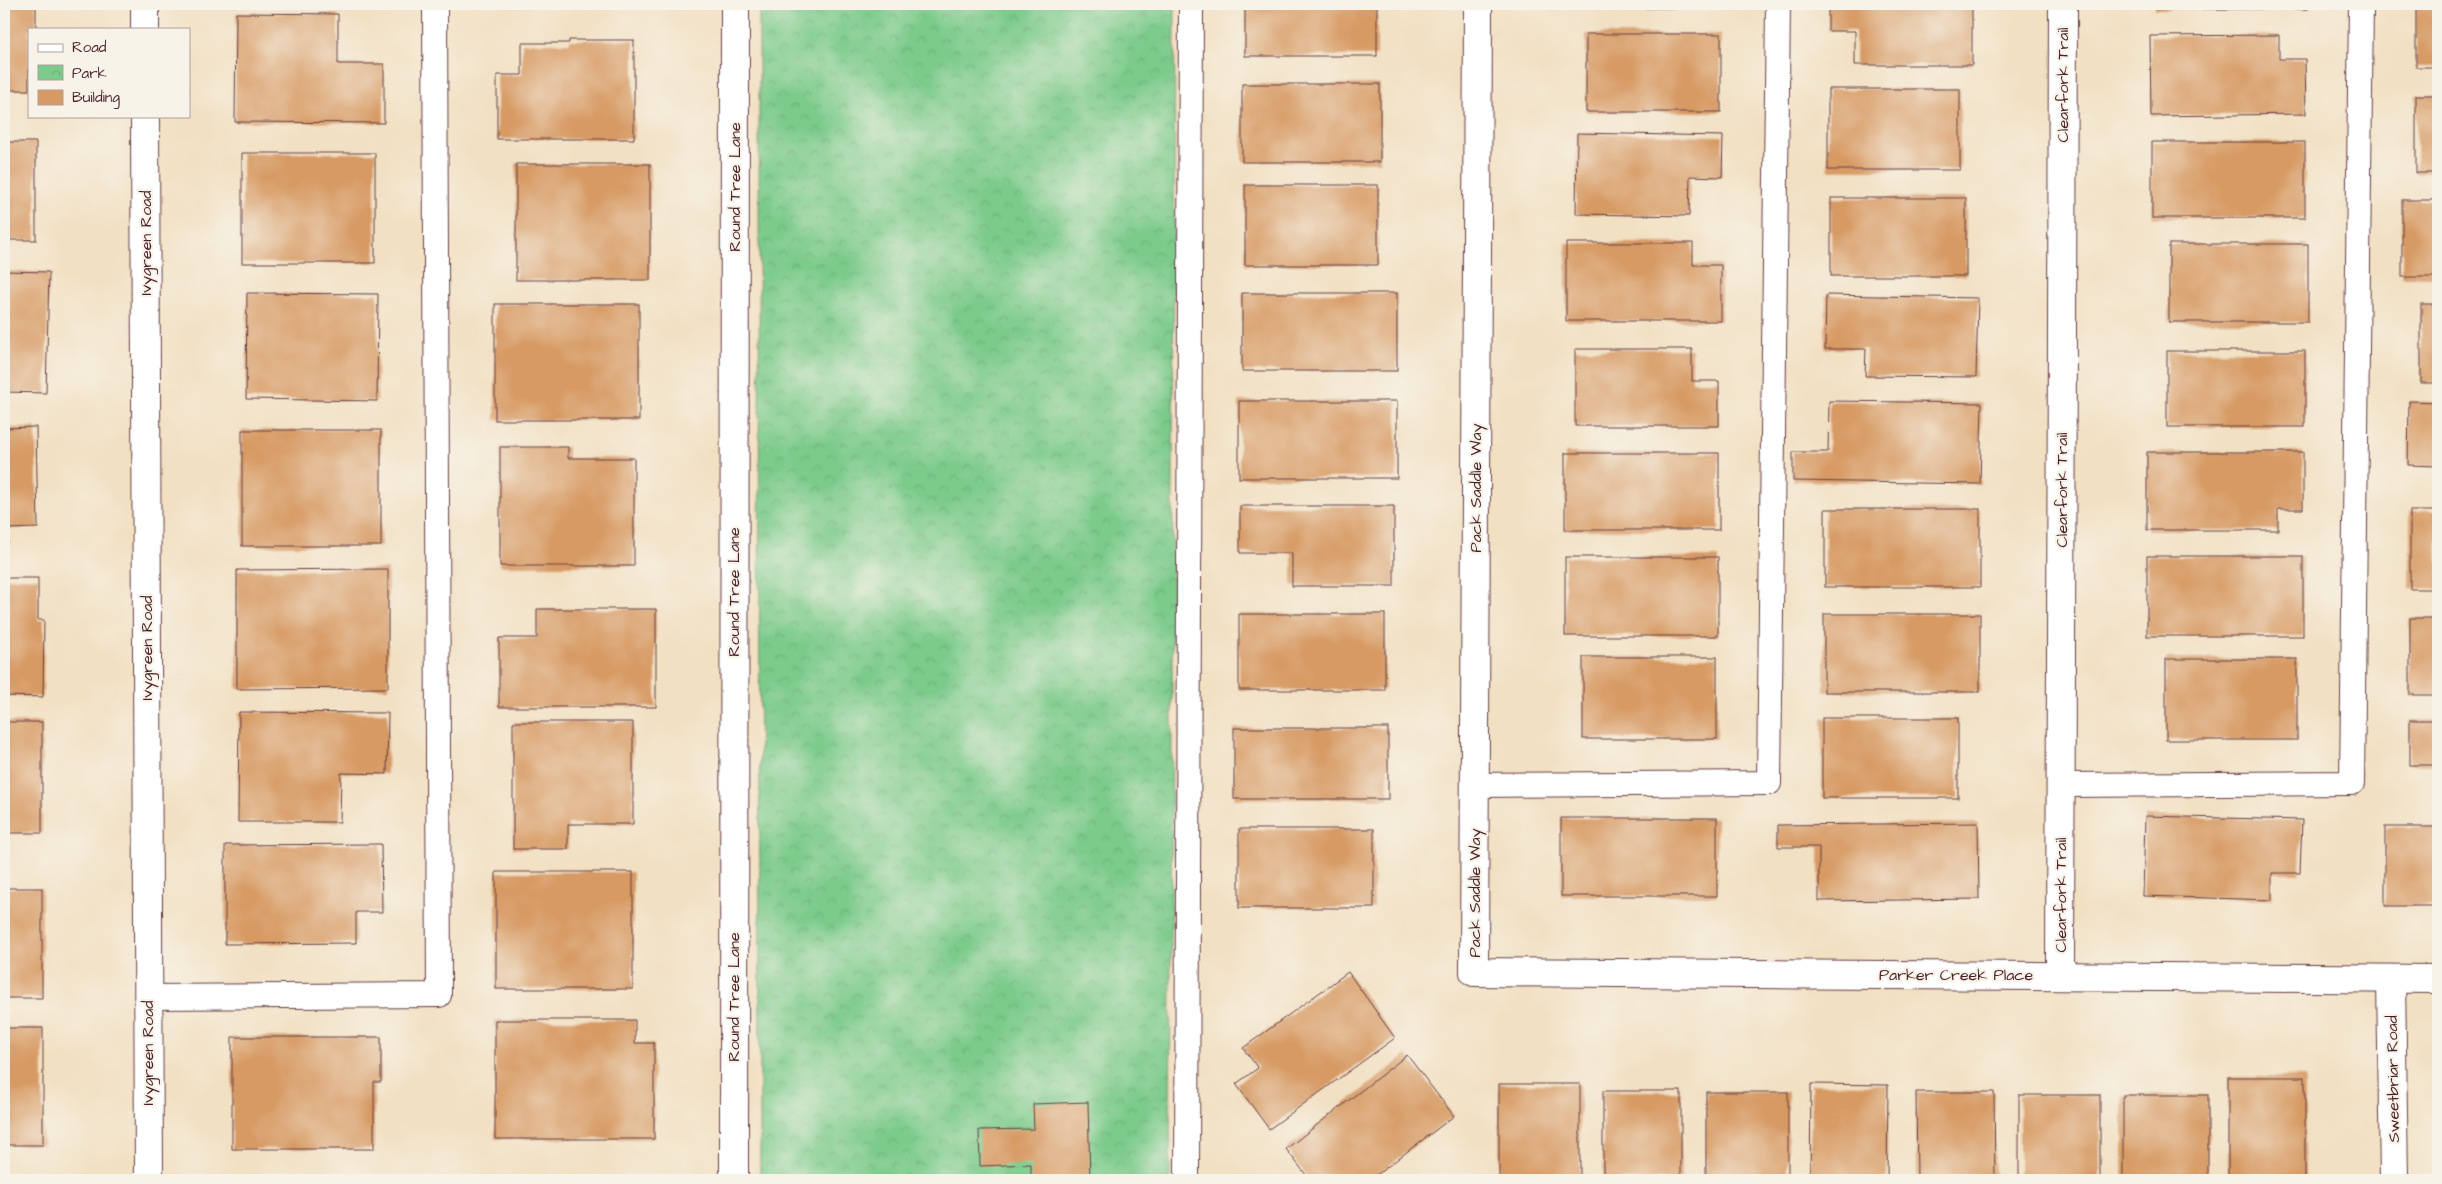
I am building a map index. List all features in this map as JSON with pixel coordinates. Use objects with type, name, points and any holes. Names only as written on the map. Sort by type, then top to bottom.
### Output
[{"type":"street","points":[[145,4],[145,28]]},
{"type":"street","name":"Round Tree Lane","points":[[734,1180],[735,4]]},
{"type":"street","name":"Pack Saddle Way","points":[[1474,972],[1478,4]]},
{"type":"street","name":"Clearfork Trail","points":[[2060,976],[2064,4]]},
{"type":"street","name":"Ivygreen Road","points":[[145,118],[149,1180]]},
{"type":"street","name":"Parker Creek Place","points":[[1474,972],[2438,979]]},
{"type":"street","name":"Sweetbriar Road","points":[[2391,978],[2394,1180]]},
{"type":"lane","points":[[148,997],[439,995],[435,4]]},
{"type":"lane","points":[[1187,1180],[1191,4]]},
{"type":"lane","points":[[1475,785],[1769,783],[1778,4]]},
{"type":"lane","points":[[2061,785],[2352,783],[2361,4]]},
{"type":"green space","points":[[759,4],[1175,4],[1170,1180],[760,1180]]},
{"type":"building","points":[[4,4],[36,4],[36,28],[28,28],[28,90],[4,90]]},
{"type":"building","points":[[1245,4],[1377,4],[1377,56],[1245,56]]},
{"type":"building","points":[[1585,4],[1723,4],[1723,8],[1585,8]]},
{"type":"building","points":[[1828,4],[1972,4],[1972,65],[1855,65],[1855,31],[1828,31]]},
{"type":"building","points":[[2155,4],[2308,4],[2308,9],[2155,9]]},
{"type":"building","points":[[2416,4],[2438,4],[2438,67],[2416,67]]},
{"type":"building","points":[[236,13],[338,14],[338,64],[384,64],[384,123],[235,122]]},
{"type":"building","points":[[1586,34],[1721,34],[1721,112],[1586,112]]},
{"type":"building","points":[[2279,35],[2279,59],[2305,59],[2306,114],[2151,116],[2150,36]]},
{"type":"building","points":[[569,40],[634,40],[634,139],[497,139],[497,75],[522,75],[522,43],[569,43]]},
{"type":"building","points":[[1242,84],[1380,84],[1380,162],[1242,162]]},
{"type":"building","points":[[1828,89],[1960,89],[1960,170],[1828,170]]},
{"type":"building","points":[[2416,95],[2438,95],[2438,173],[2416,173]]},
{"type":"building","points":[[1577,133],[1723,136],[1722,177],[1690,176],[1689,216],[1576,214]]},
{"type":"building","points":[[4,142],[36,142],[36,240],[4,240]]},
{"type":"building","points":[[2152,142],[2305,142],[2305,218],[2152,218]]},
{"type":"building","points":[[242,153],[375,153],[375,263],[242,263]]},
{"type":"building","points":[[516,164],[650,164],[650,280],[516,280]]},
{"type":"building","points":[[1245,185],[1378,185],[1378,265],[1245,265]]},
{"type":"building","points":[[1831,198],[1966,198],[1966,276],[1831,276]]},
{"type":"building","points":[[2402,200],[2438,200],[2438,277],[2402,277]]},
{"type":"building","points":[[1566,243],[1693,243],[1693,265],[1721,265],[1721,321],[1566,321]]},
{"type":"building","points":[[2169,244],[2308,244],[2308,322],[2169,322]]},
{"type":"building","points":[[4,271],[49,272],[46,393],[4,392]]},
{"type":"building","points":[[247,293],[378,294],[377,401],[246,399]]},
{"type":"building","points":[[1242,293],[1397,293],[1397,371],[1242,371]]},
{"type":"building","points":[[1826,295],[1978,298],[1976,377],[1865,376],[1866,349],[1825,349]]},
{"type":"building","points":[[495,304],[639,304],[639,420],[495,420]]},
{"type":"building","points":[[2421,304],[2438,304],[2438,383],[2421,383]]},
{"type":"building","points":[[1575,349],[1692,349],[1692,381],[1719,381],[1719,426],[1575,426]]},
{"type":"building","points":[[2167,351],[2305,351],[2305,427],[2167,427]]},
{"type":"building","points":[[1239,401],[1397,401],[1397,478],[1239,478]]},
{"type":"building","points":[[1829,401],[1982,403],[1980,484],[1793,481],[1793,452],[1828,452]]},
{"type":"building","points":[[2409,401],[2438,402],[2438,466],[2408,465]]},
{"type":"building","points":[[36,427],[38,528],[8,529],[8,543],[4,543],[4,428]]},
{"type":"building","points":[[242,430],[381,430],[381,546],[242,546]]},
{"type":"building","points":[[500,447],[568,447],[568,458],[634,458],[634,566],[500,566]]},
{"type":"building","points":[[2147,452],[2303,452],[2303,509],[2278,509],[2278,530],[2147,530]]},
{"type":"building","points":[[1565,453],[1719,453],[1719,530],[1565,530]]},
{"type":"building","points":[[1240,506],[1394,506],[1394,586],[1292,586],[1292,553],[1240,553]]},
{"type":"building","points":[[1825,509],[1980,509],[1980,587],[1825,587]]},
{"type":"building","points":[[2410,511],[2438,511],[2438,589],[2410,589]]},
{"type":"building","points":[[2147,556],[2303,556],[2303,636],[2147,636]]},
{"type":"building","points":[[1565,557],[1718,557],[1718,636],[1565,636]]},
{"type":"building","points":[[388,569],[388,688],[237,689],[237,570]]},
{"type":"building","points":[[4,578],[38,578],[38,620],[44,620],[43,697],[4,696]]},
{"type":"building","points":[[537,609],[656,609],[656,707],[499,707],[499,638],[537,638]]},
{"type":"building","points":[[1239,614],[1385,614],[1385,690],[1239,690]]},
{"type":"building","points":[[1824,614],[1980,614],[1980,692],[1824,692]]},
{"type":"building","points":[[2410,618],[2438,618],[2438,695],[2410,695]]},
{"type":"building","points":[[1583,657],[1717,657],[1717,739],[1583,739]]},
{"type":"building","points":[[2166,659],[2297,659],[2297,740],[2166,740]]},
{"type":"building","points":[[239,712],[388,713],[387,774],[341,773],[340,822],[238,822]]},
{"type":"building","points":[[1822,718],[1958,718],[1958,798],[1822,798]]},
{"type":"building","points":[[2410,720],[2438,720],[2438,765],[2410,765]]},
{"type":"building","points":[[4,722],[42,722],[42,833],[4,833]]},
{"type":"building","points":[[513,722],[633,722],[633,824],[568,824],[568,849],[513,849]]},
{"type":"building","points":[[1234,728],[1388,728],[1388,799],[1234,799]]},
{"type":"building","points":[[2145,816],[2302,820],[2300,873],[2272,873],[2272,900],[2143,896]]},
{"type":"building","points":[[1561,818],[1717,818],[1717,896],[1561,896]]},
{"type":"building","points":[[1978,823],[1979,899],[1819,901],[1819,847],[1778,847],[1778,825]]},
{"type":"building","points":[[2385,827],[2438,827],[2438,906],[2385,906]]},
{"type":"building","points":[[1239,829],[1374,829],[1374,908],[1239,908]]},
{"type":"building","points":[[381,844],[382,912],[356,912],[356,943],[225,944],[225,845]]},
{"type":"building","points":[[496,872],[633,872],[633,989],[496,989]]},
{"type":"building","points":[[4,888],[42,888],[42,998],[4,998]]},
{"type":"building","points":[[1348,972],[1395,1038],[1269,1129],[1236,1084],[1258,1068],[1243,1048]]},
{"type":"building","points":[[495,1020],[635,1020],[635,1043],[654,1043],[654,1139],[495,1139]]},
{"type":"building","points":[[4,1028],[43,1028],[43,1145],[4,1145]]},
{"type":"building","points":[[232,1037],[381,1037],[381,1082],[374,1082],[374,1149],[232,1149]]},
{"type":"building","points":[[1407,1055],[1454,1116],[1370,1180],[1310,1180],[1286,1149]]},
{"type":"building","points":[[2228,1077],[2305,1077],[2305,1180],[2228,1180]]},
{"type":"building","points":[[1499,1084],[1580,1084],[1580,1180],[1499,1180]]},
{"type":"building","points":[[1811,1084],[1888,1085],[1887,1180],[1810,1180]]},
{"type":"building","points":[[1603,1091],[1681,1091],[1681,1180],[1603,1180]]},
{"type":"building","points":[[1706,1092],[1788,1092],[1788,1180],[1706,1180]]},
{"type":"building","points":[[1916,1092],[1994,1092],[1995,1180],[1917,1180]]},
{"type":"building","points":[[2019,1095],[2100,1095],[2100,1180],[2019,1180]]},
{"type":"building","points":[[2123,1095],[2208,1095],[2208,1180],[2123,1180]]},
{"type":"building","points":[[1088,1102],[1090,1180],[1031,1180],[1031,1164],[980,1166],[979,1130],[1034,1129],[1033,1104]]}]
